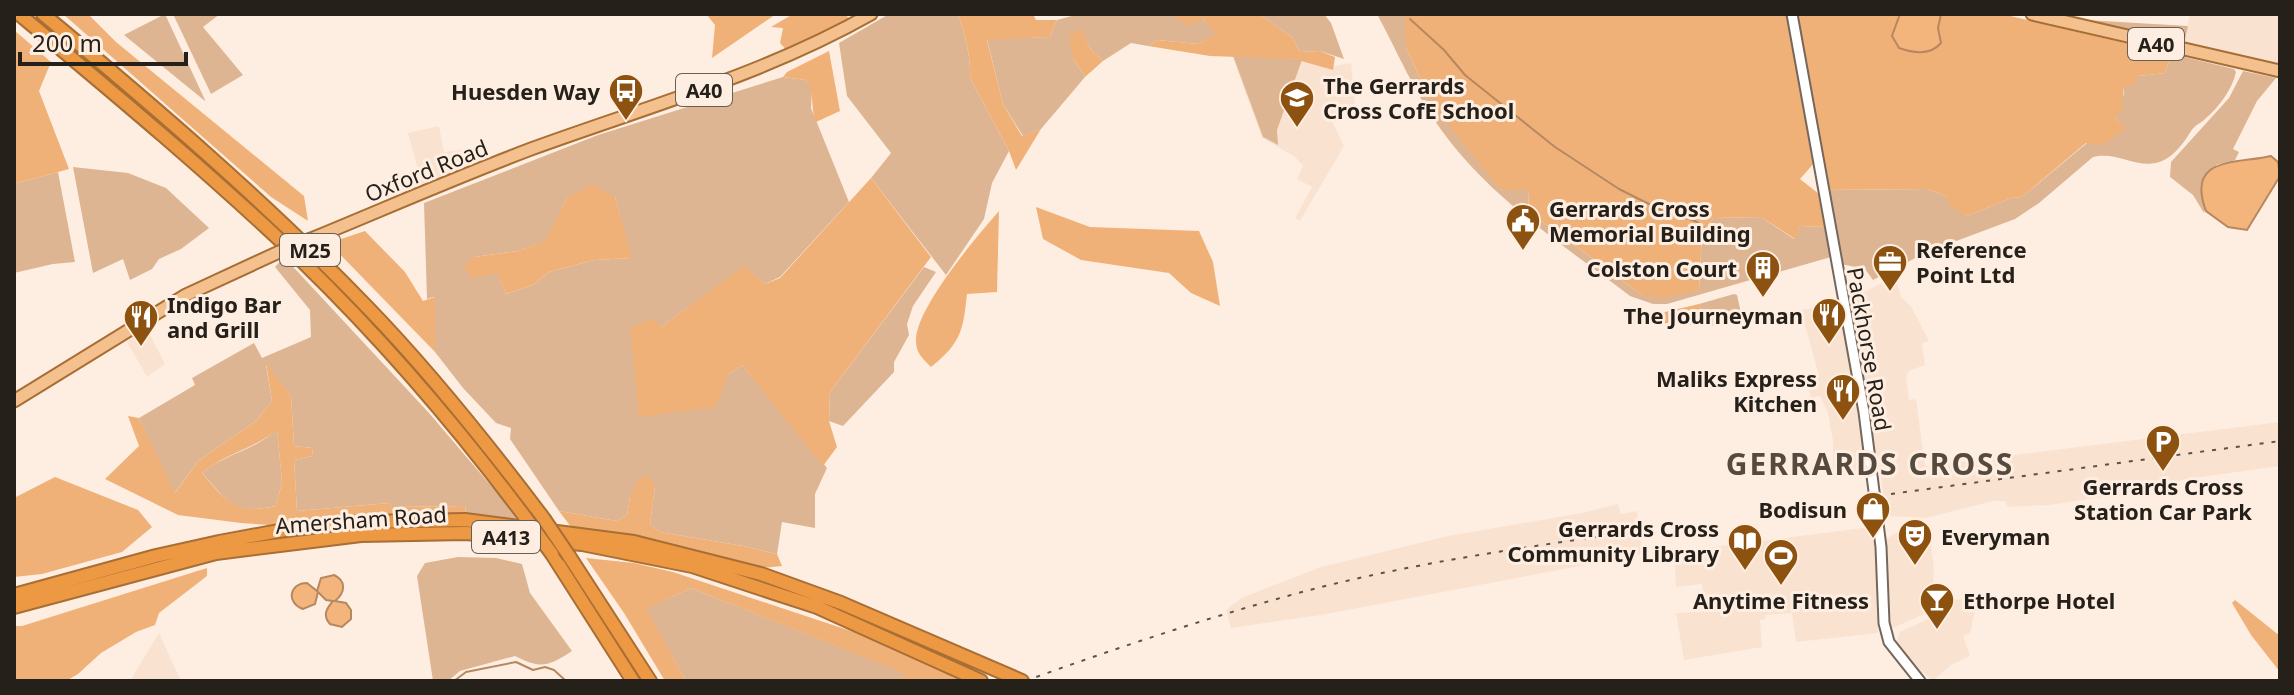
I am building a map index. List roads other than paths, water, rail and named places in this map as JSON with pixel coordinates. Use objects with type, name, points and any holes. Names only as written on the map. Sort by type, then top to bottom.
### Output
[{"type":"highway","name":"M25","points":[[19,14],[175,147],[303,263],[412,378],[552,554],[633,681]]},
{"type":"highway","name":"M25","points":[[43,14],[197,145],[341,280],[449,399],[544,519],[650,681]]},
{"type":"highway","name":"A413","points":[[14,595],[156,556],[295,528],[363,522],[465,520],[634,542],[761,574],[841,603],[1022,681]]},
{"type":"highway","name":"Amersham Road","points":[[14,607],[239,549],[361,535],[466,533],[582,544],[692,566],[817,607],[981,681]]},
{"type":"main road","name":"Oxford Road","points":[[14,401],[186,295],[279,252],[532,149],[719,85],[808,47],[871,14]]},
{"type":"main road","name":"Packhorse Road","points":[[1792,14],[1864,412],[1881,547],[1884,623],[1889,642],[1920,681]]},
{"type":"main road","name":"A40","points":[[2032,14],[2280,71]]},
{"type":"main road","name":"A40","points":[[14,407],[94,354]]},
{"type":"waterway","points":[[1410,19],[1444,50],[1465,75]]},
{"type":"waterway","points":[[1465,75],[1555,147],[1619,189],[1661,210],[1695,221],[1712,233]]},
{"type":"waterway","points":[[454,681],[466,672],[516,662],[533,670],[545,667],[554,670],[566,681]]},
{"type":"railway","points":[[1891,494],[2280,441]]},
{"type":"railway","points":[[1025,681],[1172,631],[1321,587],[1519,548],[1639,531]]},
{"type":"place","name":"Huesden Way","points":[[626,122]]},
{"type":"place","name":"The Gerrards Cross CofE School","points":[[1297,129]]},
{"type":"place","name":"Gerrards Cross Memorial Building","points":[[1523,252]]},
{"type":"place","name":"Reference Point Ltd","points":[[1890,293]]},
{"type":"place","name":"Colston Court","points":[[1763,299]]},
{"type":"place","name":"The Journeyman","points":[[1829,346]]},
{"type":"place","name":"Indigo Bar and Grill","points":[[141,348]]},
{"type":"place","name":"Maliks Express Kitchen","points":[[1843,422]]},
{"type":"place","name":"Gerrards Cross Station Car Park","points":[[2163,473]]},
{"type":"place","name":"Bodisun","points":[[1873,540]]},
{"type":"place","name":"Everyman","points":[[1915,567]]},
{"type":"place","name":"Gerrards Cross Community Library","points":[[1745,572]]},
{"type":"place","name":"Anytime Fitness","points":[[1781,587]]},
{"type":"place","name":"Ethorpe Hotel","points":[[1937,631]]},
{"type":"district","name":"GERRARDS CROSS","points":[[1870,463]]}]
